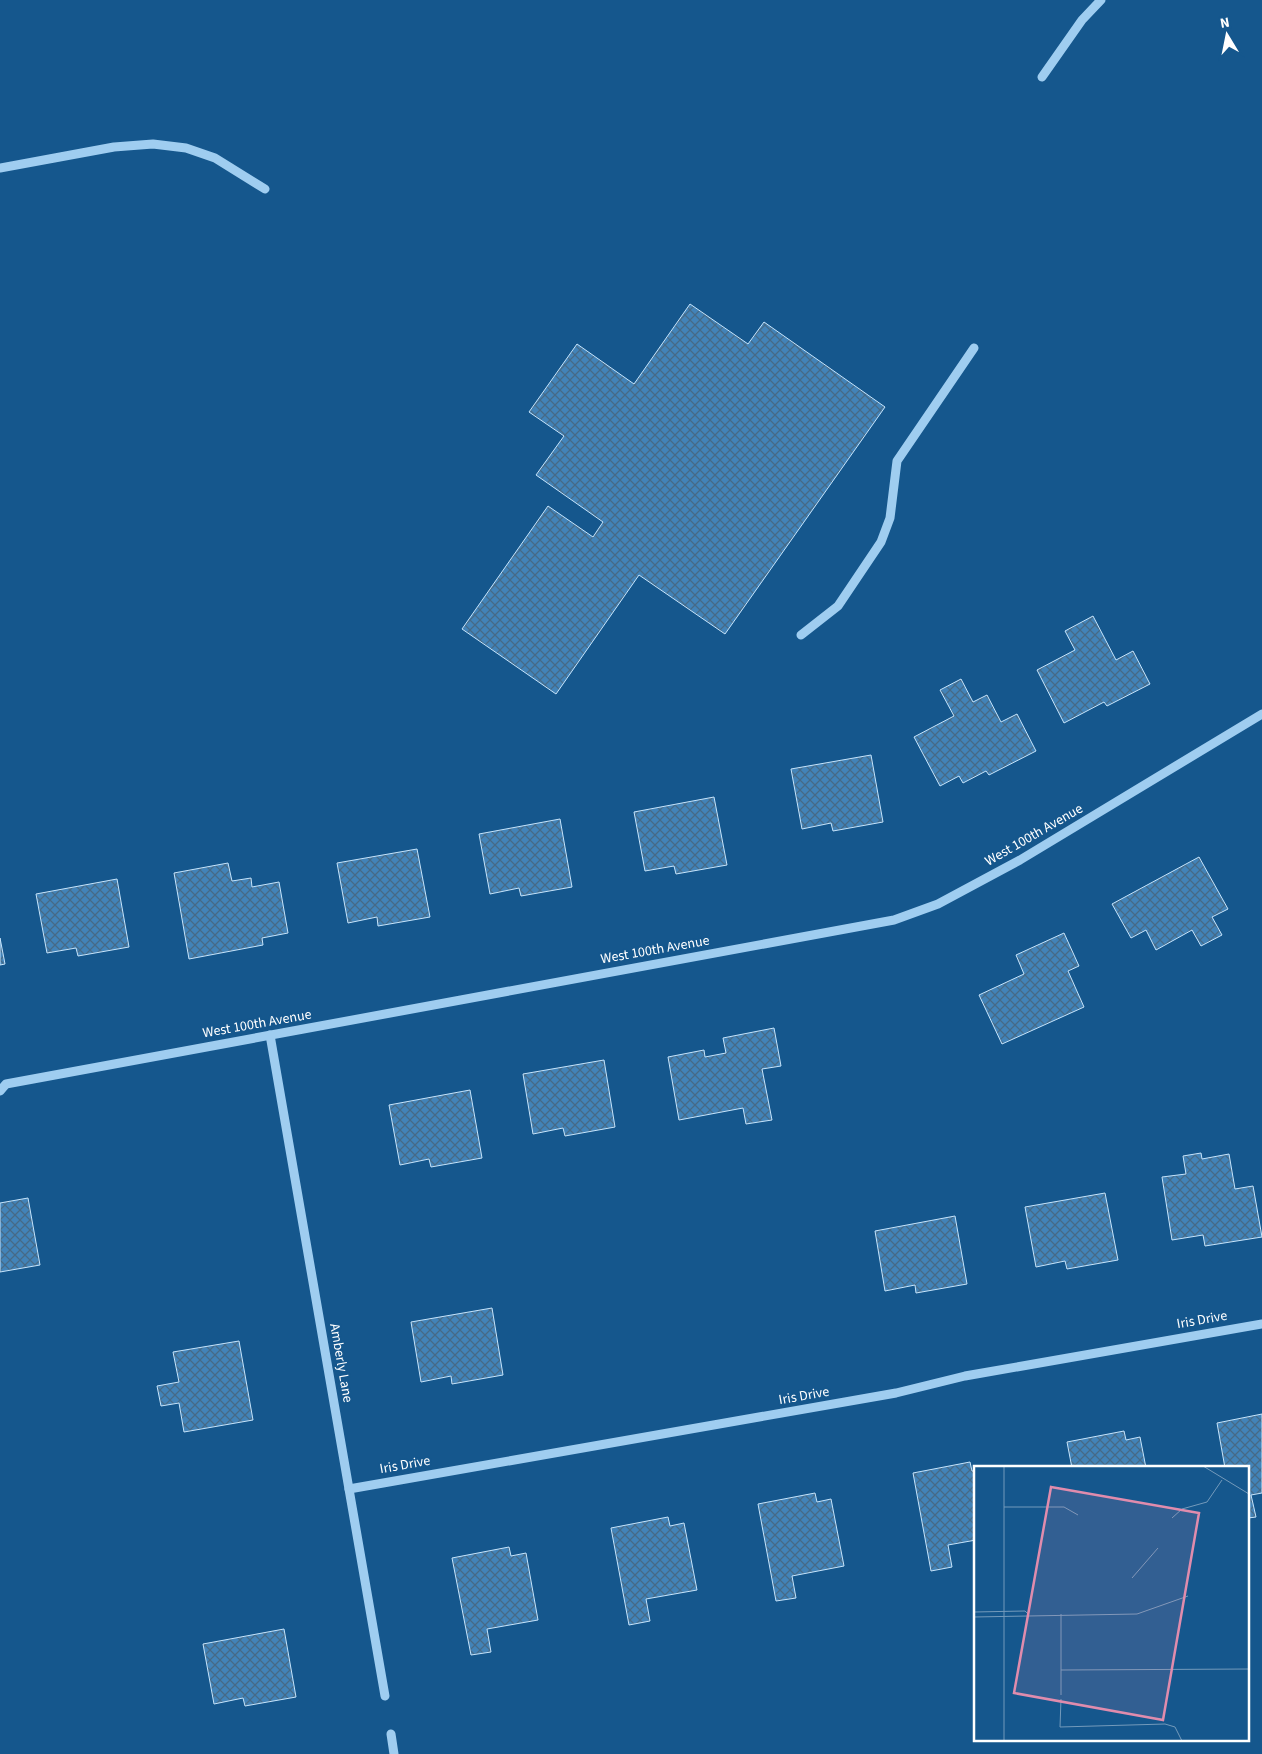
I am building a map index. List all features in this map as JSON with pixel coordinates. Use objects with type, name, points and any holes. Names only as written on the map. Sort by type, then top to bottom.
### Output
[{"type":"street","points":[[1042,77],[1082,20],[1101,0]]},
{"type":"street","points":[[0,168],[114,147],[153,144],[186,148],[215,158],[265,189]]},
{"type":"street","points":[[801,635],[838,606],[881,542],[890,518],[896,461],[974,348]]},
{"type":"street","name":"West 100th Avenue","points":[[2,1085],[894,920],[938,904],[1020,860],[1262,714]]},
{"type":"street","name":"Amberly Lane","points":[[270,1035],[385,1696]]},
{"type":"street","name":"Iris Drive","points":[[349,1489],[896,1394],[965,1376],[1262,1324]]},
{"type":"street","points":[[391,1734],[394,1754]]},
{"type":"building","points":[[690,304],[748,344],[764,322],[885,407],[725,634],[639,575],[556,694],[462,629],[548,506],[593,537],[603,522],[536,475],[564,436],[529,412],[577,344],[634,384]]},
{"type":"building","points":[[1093,616],[1116,660],[1133,651],[1150,684],[1107,706],[1104,702],[1064,723],[1037,670],[1075,650],[1065,631]]},
{"type":"building","points":[[961,679],[973,702],[987,695],[1001,722],[1017,714],[1036,751],[989,775],[986,771],[963,783],[959,776],[940,786],[914,737],[954,716],[940,690]]},
{"type":"building","points":[[871,755],[883,822],[833,831],[831,823],[802,829],[791,769]]},
{"type":"building","points":[[714,797],[727,865],[676,874],[674,866],[645,871],[634,812]]},
{"type":"building","points":[[560,819],[572,887],[521,896],[519,888],[490,894],[479,834]]},
{"type":"building","points":[[417,849],[430,917],[378,926],[377,917],[348,923],[337,863]]},
{"type":"building","points":[[1199,857],[1228,909],[1212,917],[1222,935],[1201,946],[1192,930],[1156,950],[1146,930],[1131,938],[1112,904]]},
{"type":"building","points":[[228,863],[232,881],[251,878],[252,887],[279,882],[288,933],[262,938],[263,945],[189,959],[174,873]]},
{"type":"building","points":[[117,879],[129,947],[78,956],[76,948],[47,953],[36,894]]},
{"type":"building","points":[[1064,933],[1079,966],[1068,971],[1084,1007],[1002,1044],[979,995],[1024,974],[1016,955]]},
{"type":"building","points":[[0,938],[5,964],[0,965]]},
{"type":"building","points":[[774,1028],[781,1066],[762,1069],[772,1120],[746,1124],[743,1108],[679,1120],[668,1057],[704,1050],[705,1057],[726,1053],[723,1038]]},
{"type":"building","points":[[604,1060],[615,1127],[565,1136],[563,1128],[533,1134],[523,1074]]},
{"type":"building","points":[[470,1090],[482,1158],[431,1167],[429,1159],[400,1165],[389,1105]]},
{"type":"building","points":[[1201,1153],[1202,1159],[1229,1154],[1235,1189],[1253,1186],[1262,1237],[1205,1246],[1203,1235],[1172,1240],[1162,1177],[1186,1174],[1183,1156]]},
{"type":"building","points":[[1105,1193],[1118,1260],[1067,1269],[1065,1261],[1036,1267],[1025,1207]]},
{"type":"building","points":[[28,1198],[40,1265],[0,1272],[0,1203]]},
{"type":"building","points":[[955,1216],[967,1284],[916,1293],[915,1285],[885,1291],[875,1231]]},
{"type":"building","points":[[492,1308],[503,1375],[452,1384],[451,1376],[421,1382],[411,1322]]},
{"type":"building","points":[[239,1341],[253,1420],[184,1432],[179,1403],[161,1406],[157,1386],[179,1382],[173,1352]]},
{"type":"building","points":[[1262,1414],[1262,1493],[1251,1495],[1256,1517],[1250,1518],[1250,1466],[1225,1466],[1217,1423]]},
{"type":"building","points":[[1124,1431],[1126,1440],[1140,1437],[1146,1466],[1072,1466],[1067,1442]]},
{"type":"building","points":[[970,1462],[972,1471],[974,1471],[974,1540],[948,1545],[952,1567],[931,1571],[913,1473]]},
{"type":"building","points":[[815,1493],[817,1502],[831,1499],[844,1566],[792,1576],[796,1598],[776,1601],[758,1504]]},
{"type":"building","points":[[668,1517],[670,1526],[684,1523],[697,1590],[646,1599],[650,1621],[629,1625],[611,1528]]},
{"type":"building","points":[[509,1547],[511,1556],[526,1553],[538,1620],[487,1629],[491,1652],[471,1655],[452,1558]]},
{"type":"building","points":[[284,1629],[296,1697],[245,1706],[243,1698],[214,1704],[203,1644]]}]
